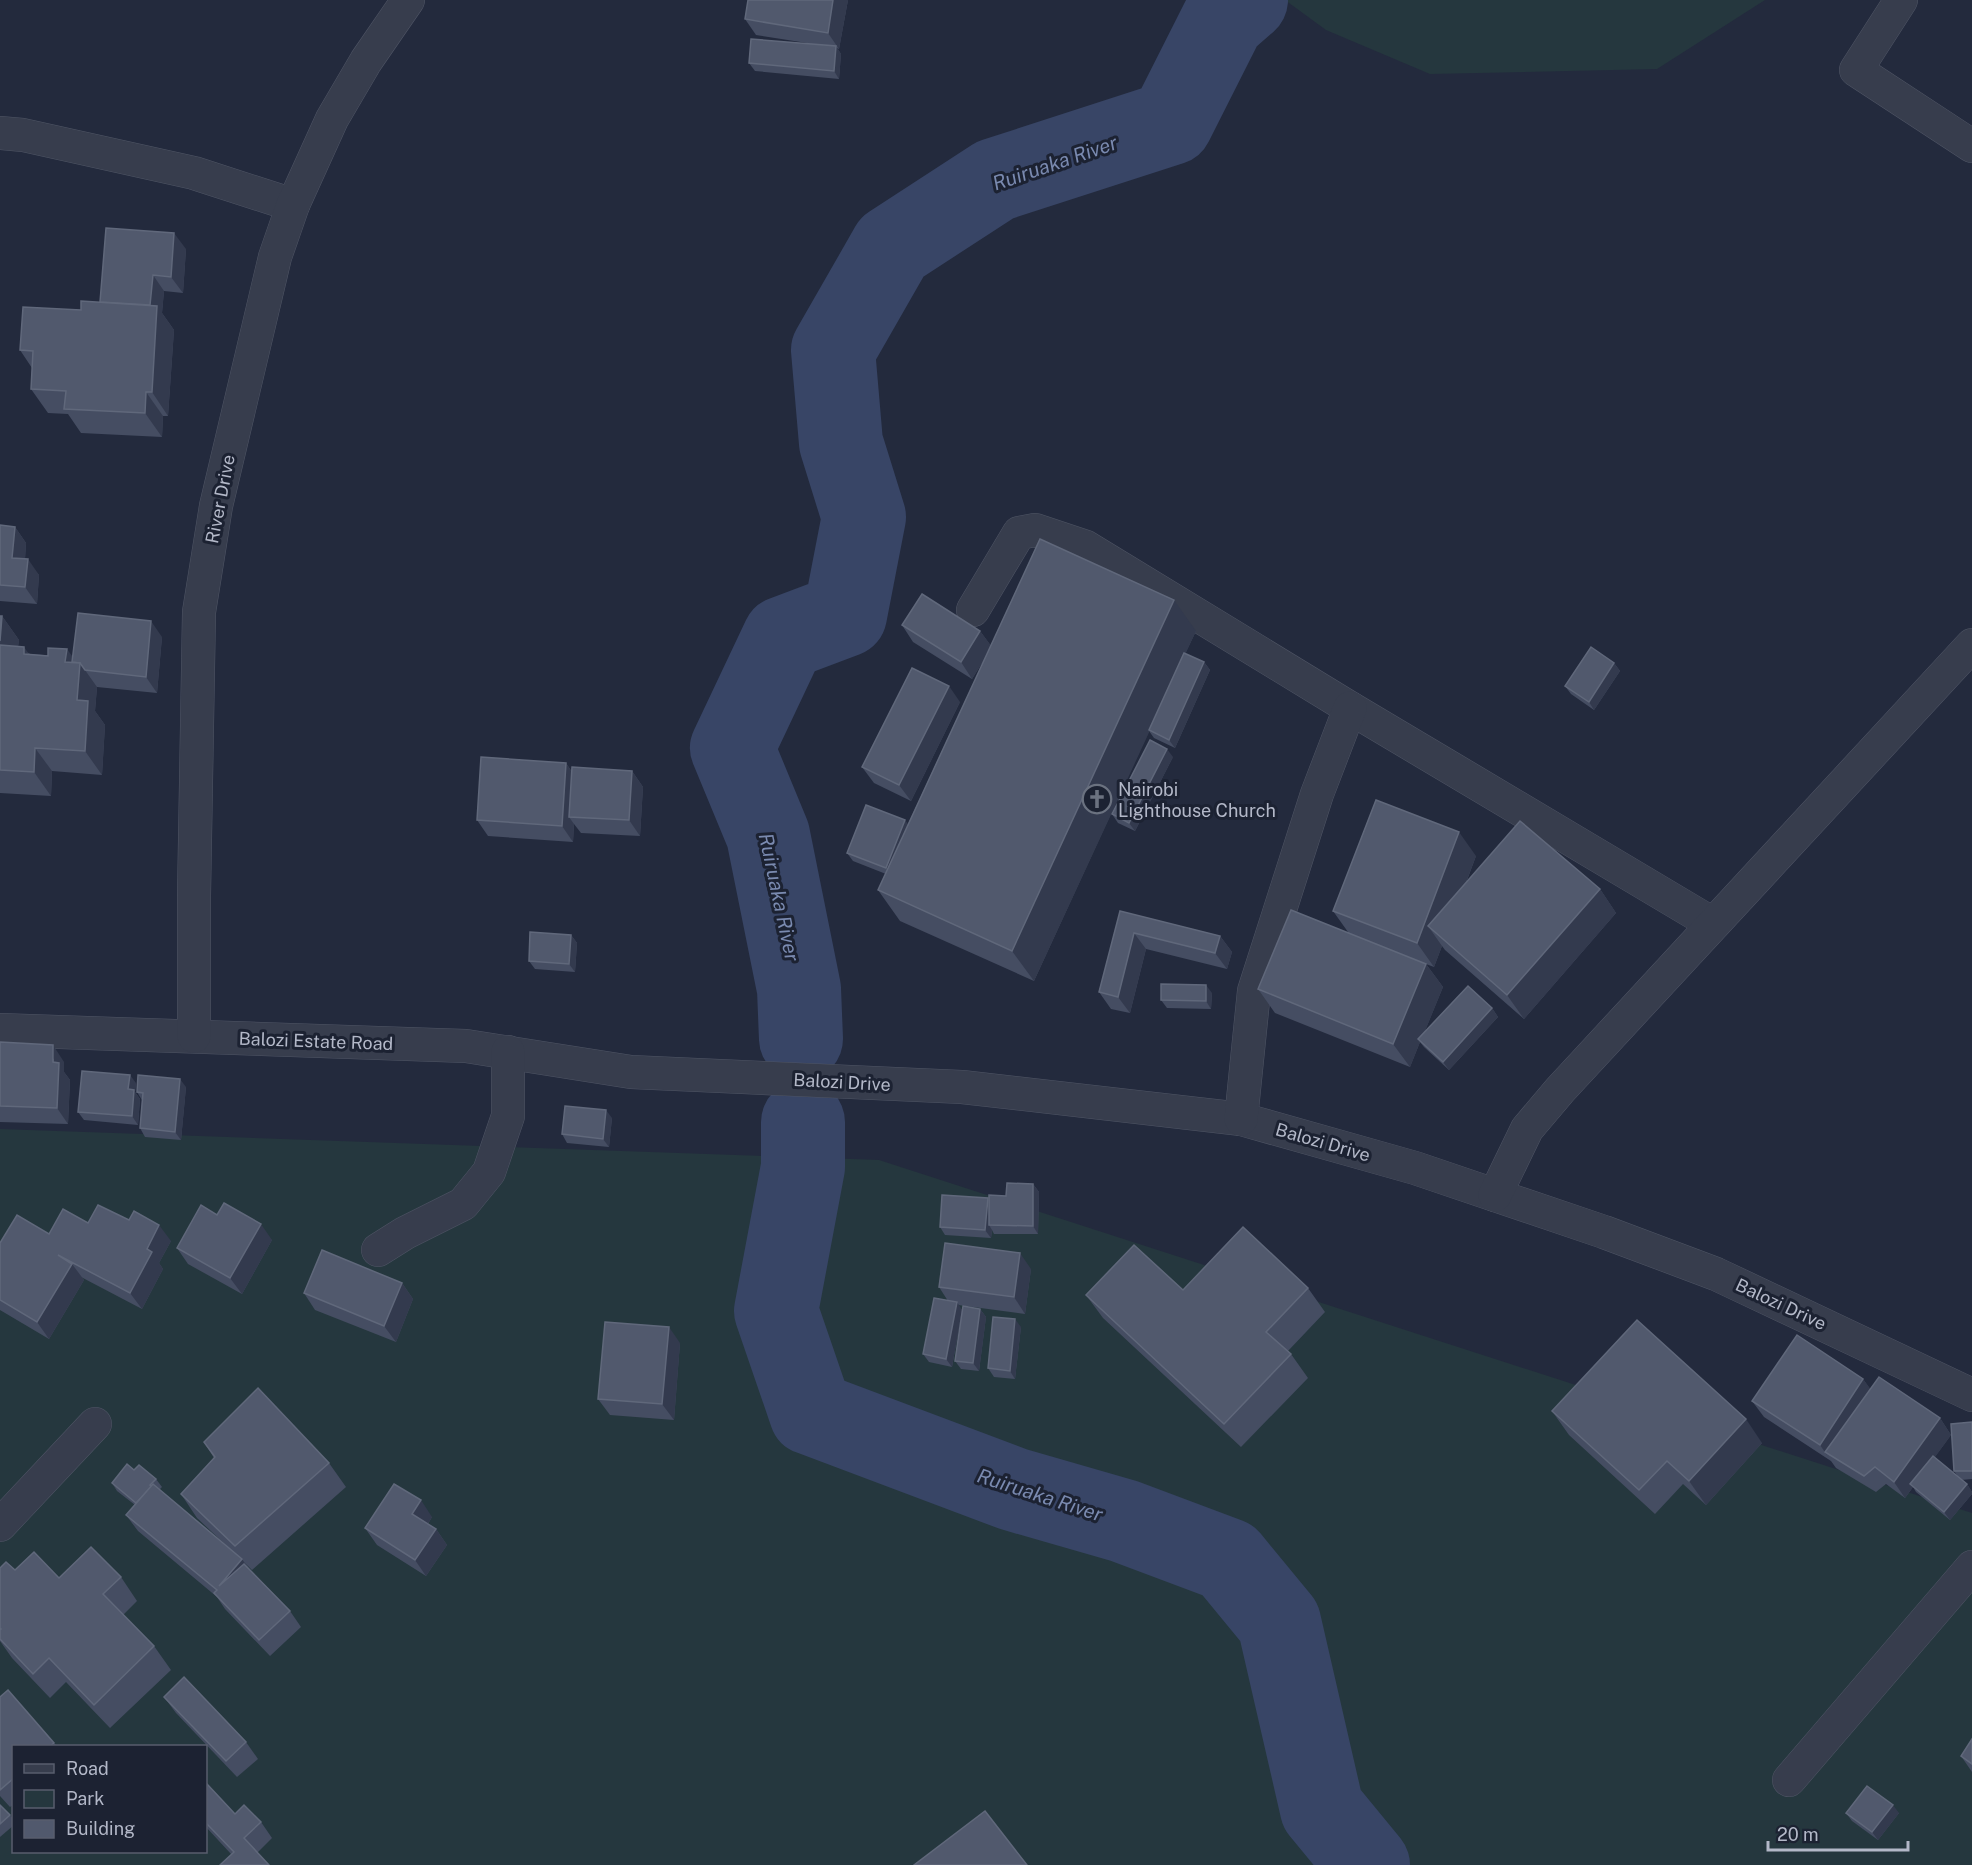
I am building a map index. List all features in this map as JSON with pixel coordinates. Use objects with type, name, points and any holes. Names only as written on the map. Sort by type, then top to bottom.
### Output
[{"type":"street","name":"River Drive","points":[[194,1036],[199,612],[219,495],[275,257],[293,205],[332,119],[366,61],[408,0]]},
{"type":"street","points":[[1901,0],[1856,70],[1972,146]]},
{"type":"street","points":[[0,133],[23,135],[194,173],[293,205]]},
{"type":"street","points":[[973,610],[1019,533],[1035,530],[1086,547],[1350,708],[1713,924]]},
{"type":"street","points":[[1496,1195],[1527,1129],[1560,1090],[1972,645]]},
{"type":"street","points":[[1241,1119],[1254,992],[1317,794],[1350,708]]},
{"type":"street","name":"Balozi Estate Road","points":[[0,1029],[466,1046],[631,1072]]},
{"type":"street","points":[[378,1251],[405,1233],[463,1204],[489,1172],[508,1116],[508,1052]]},
{"type":"street","name":"Balozi Drive","points":[[631,1072],[962,1087],[1241,1119],[1415,1168],[1716,1274],[1972,1395]]},
{"type":"street","points":[[0,1525],[95,1424]]},
{"type":"street","points":[[1790,1780],[1972,1567]]},
{"type":"green space","points":[[1285,0],[1765,0],[1657,69],[1430,74],[1326,30]]},
{"type":"green space","points":[[0,1129],[879,1160],[1972,1513],[1972,1865],[0,1865]]},
{"type":"building","points":[[748,0],[833,0],[828,33],[745,19]]},
{"type":"building","points":[[751,39],[836,46],[834,71],[749,63]]},
{"type":"building","points":[[106,228],[174,233],[171,277],[153,275],[150,305],[100,302]]},
{"type":"building","points":[[81,301],[157,306],[152,392],[146,392],[145,413],[64,409],[66,391],[31,389],[33,351],[20,350],[23,307],[81,310]]},
{"type":"building","points":[[0,525],[15,527],[12,558],[28,559],[25,587],[0,585]]},
{"type":"building","points":[[1040,539],[1174,600],[1012,951],[878,890]]},
{"type":"building","points":[[922,594],[980,631],[961,662],[902,625]]},
{"type":"building","points":[[78,613],[151,621],[146,677],[85,670],[80,663],[72,662]]},
{"type":"building","points":[[0,616],[2,616],[0,641]]},
{"type":"building","points":[[0,645],[24,647],[24,654],[48,656],[48,648],[67,649],[65,662],[80,663],[77,700],[88,701],[85,751],[35,748],[34,772],[0,770]]},
{"type":"building","points":[[1591,647],[1614,663],[1589,702],[1565,686]]},
{"type":"building","points":[[1184,653],[1204,662],[1169,740],[1149,730]]},
{"type":"building","points":[[912,668],[949,686],[899,785],[862,767]]},
{"type":"building","points":[[1150,740],[1167,749],[1129,823],[1112,814]]},
{"type":"building","points":[[481,757],[566,763],[562,826],[477,820]]},
{"type":"building","points":[[572,767],[632,771],[629,820],[569,817]]},
{"type":"building","points":[[1376,800],[1459,832],[1417,943],[1333,911]]},
{"type":"building","points":[[866,805],[905,820],[886,868],[847,853]]},
{"type":"building","points":[[1520,821],[1600,889],[1507,995],[1428,926]]},
{"type":"building","points":[[1291,910],[1426,964],[1393,1044],[1258,989]]},
{"type":"building","points":[[1120,911],[1220,936],[1215,953],[1134,933],[1118,997],[1099,992]]},
{"type":"building","points":[[530,932],[571,935],[569,964],[529,961]]},
{"type":"building","points":[[1161,984],[1206,985],[1206,1001],[1161,1000]]},
{"type":"building","points":[[1468,986],[1492,1008],[1443,1062],[1418,1039]]},
{"type":"building","points":[[0,1042],[53,1045],[53,1062],[59,1063],[57,1108],[0,1106]]},
{"type":"building","points":[[82,1071],[130,1075],[128,1089],[134,1090],[132,1116],[78,1112]]},
{"type":"building","points":[[138,1075],[180,1079],[175,1132],[140,1128],[143,1093],[137,1092]]},
{"type":"building","points":[[565,1106],[606,1110],[603,1139],[562,1134]]},
{"type":"building","points":[[1007,1183],[1033,1184],[1033,1226],[989,1225],[989,1195],[1006,1196]]},
{"type":"building","points":[[942,1195],[988,1198],[985,1230],[940,1227]]},
{"type":"building","points":[[224,1203],[261,1224],[230,1278],[177,1248],[201,1205],[217,1215]]},
{"type":"building","points":[[98,1205],[129,1220],[134,1211],[159,1225],[147,1249],[152,1252],[130,1293],[58,1255],[72,1264],[37,1322],[0,1300],[0,1243],[17,1215],[49,1234],[63,1209],[88,1223]]},
{"type":"building","points":[[1243,1227],[1308,1288],[1266,1332],[1291,1354],[1224,1424],[1086,1295],[1134,1245],[1183,1290]]},
{"type":"building","points":[[945,1243],[1020,1253],[1014,1297],[939,1287]]},
{"type":"building","points":[[322,1250],[402,1283],[384,1326],[304,1293]]},
{"type":"building","points":[[934,1298],[957,1302],[946,1359],[923,1354]]},
{"type":"building","points":[[963,1306],[980,1309],[973,1363],[955,1361]]},
{"type":"building","points":[[993,1317],[1015,1319],[1010,1371],[988,1368]]},
{"type":"building","points":[[1637,1320],[1746,1419],[1689,1481],[1667,1461],[1639,1490],[1552,1411]]},
{"type":"building","points":[[605,1322],[669,1327],[662,1404],[598,1399]]},
{"type":"building","points":[[1797,1335],[1863,1379],[1820,1445],[1752,1401]]},
{"type":"building","points":[[1879,1377],[1940,1418],[1894,1482],[1875,1467],[1864,1476],[1825,1452]]},
{"type":"building","points":[[258,1388],[329,1463],[235,1546],[181,1494],[215,1457],[204,1442]]},
{"type":"building","points":[[1972,1422],[1972,1471],[1954,1471],[1951,1424]]},
{"type":"building","points":[[1933,1456],[1967,1484],[1944,1512],[1910,1484]]},
{"type":"building","points":[[127,1464],[134,1470],[139,1465],[156,1479],[136,1503],[112,1483]]},
{"type":"building","points":[[153,1484],[242,1559],[219,1586],[244,1564],[290,1611],[259,1640],[214,1593],[217,1590],[126,1515]]},
{"type":"building","points":[[394,1484],[421,1500],[412,1514],[436,1529],[415,1560],[365,1528]]},
{"type":"building","points":[[91,1547],[121,1577],[103,1594],[154,1646],[94,1705],[49,1658],[33,1674],[0,1639],[0,1568],[6,1562],[15,1570],[34,1552],[59,1578]]},
{"type":"building","points":[[184,1677],[246,1742],[226,1761],[164,1697]]},
{"type":"building","points":[[8,1690],[54,1743],[51,1745],[12,1745],[12,1780],[0,1790],[0,1697]]},
{"type":"building","points":[[1972,1739],[1972,1764],[1961,1756]]},
{"type":"building","points":[[207,1784],[235,1814],[244,1805],[261,1822],[244,1838],[269,1865],[220,1865],[234,1852],[207,1824]]},
{"type":"building","points":[[1867,1786],[1893,1805],[1872,1832],[1846,1813]]},
{"type":"building","points":[[0,1805],[10,1815],[0,1824]]},
{"type":"building","points":[[985,1811],[1027,1865],[914,1865]]},
{"type":"waterway","name":"Ruiruaka River","points":[[801,1039],[799,989],[768,835],[732,748],[784,638],[845,615],[864,517],[841,443],[833,350],[892,247],[995,180],[1171,123],[1223,20],[1246,0]]},
{"type":"waterway","name":"Ruiruaka River","points":[[803,1122],[803,1167],[776,1311],[811,1413],[1013,1489],[1124,1521],[1228,1560],[1279,1622],[1322,1809],[1368,1865]]},
{"type":"place","name":"Nairobi Lighthouse Church","points":[[1097,799]]}]
